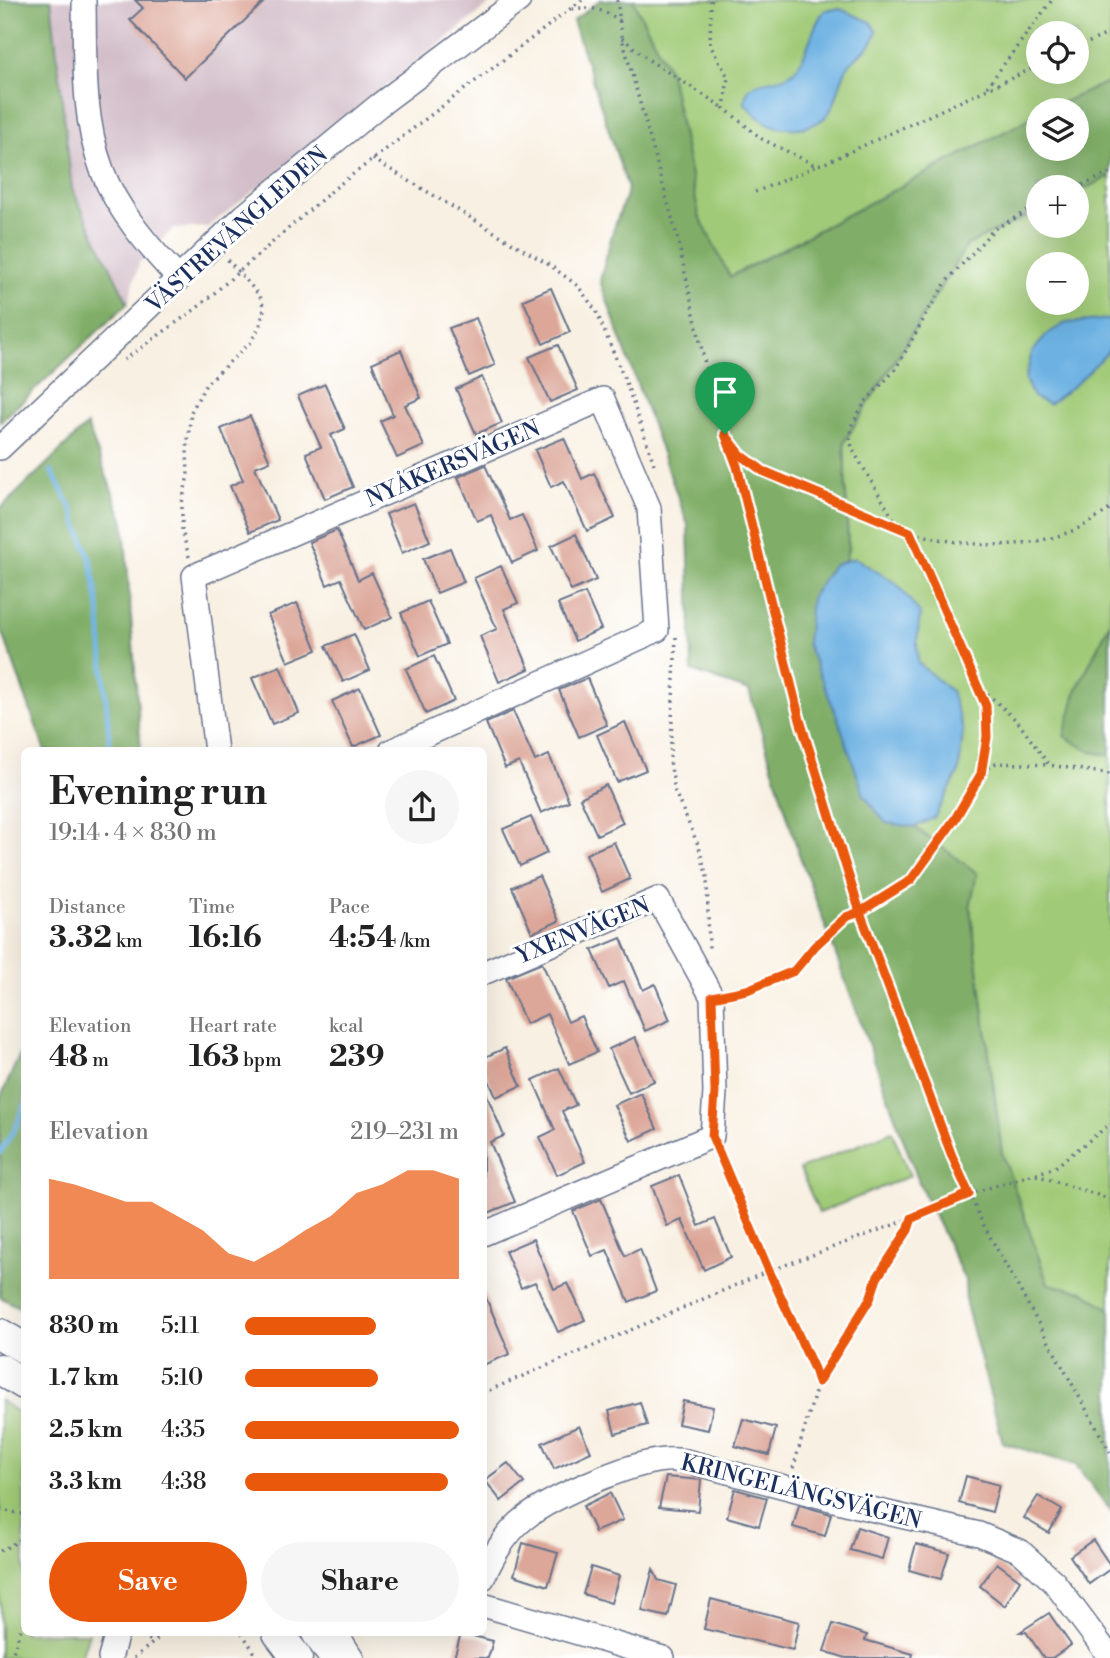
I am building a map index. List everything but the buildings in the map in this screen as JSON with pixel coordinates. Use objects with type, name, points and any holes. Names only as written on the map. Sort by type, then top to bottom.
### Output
[{"type":"main road","points":[[0,1334],[21,1346]]},
{"type":"main road","points":[[0,1369],[21,1382]]},
{"type":"main road","points":[[280,1636],[297,1658]]},
{"type":"main road","points":[[319,1636],[335,1658]]},
{"type":"street","points":[[84,0],[85,78],[94,147],[102,173],[119,204],[179,279]]},
{"type":"street","name":"VÄSTREVÅNGLEDEN","points":[[0,449],[261,202],[378,106],[519,0]]},
{"type":"street","name":"NYÅKERSVÄGEN","points":[[194,576],[603,399],[649,508],[657,630],[400,747]]},
{"type":"street","points":[[194,576],[215,747]]},
{"type":"street","name":"YXENVÄGEN","points":[[487,971],[658,899],[712,997]]},
{"type":"street","points":[[487,1232],[712,1136],[715,1092],[712,997]]},
{"type":"street","name":"KRINGELÄNGSVÄGEN","points":[[487,1569],[495,1552],[517,1525],[541,1506],[639,1465],[664,1460],[686,1461],[979,1534],[1020,1551],[1054,1582],[1110,1657]]},
{"type":"street","points":[[487,1606],[637,1655],[663,1658]]},
{"type":"street","points":[[110,1658],[124,1636]]},
{"type":"street","points":[[338,1636],[352,1658]]},
{"type":"path","points":[[240,271],[335,188],[582,0]]},
{"type":"path","points":[[617,0],[622,38],[677,236],[712,396],[737,466],[800,720],[860,912],[952,1156],[982,1224],[1110,1452]]},
{"type":"path","points":[[711,0],[710,45],[728,77],[724,108]]},
{"type":"path","points":[[986,89],[1052,0]]},
{"type":"path","points":[[570,9],[586,7],[604,11],[620,22]]},
{"type":"path","points":[[1089,42],[1110,33]]},
{"type":"path","points":[[622,38],[649,60],[724,108],[762,139],[815,165]]},
{"type":"path","points":[[755,192],[1026,71]]},
{"type":"path","points":[[373,159],[551,266],[578,286],[596,311],[627,385],[657,471]]},
{"type":"path","points":[[1089,182],[1110,173]]},
{"type":"path","points":[[898,527],[854,452],[850,442],[852,425],[865,402],[895,370],[947,281],[994,229],[1026,212]]},
{"type":"path","points":[[194,576],[181,530],[182,503],[188,475],[187,450],[191,412],[206,384],[250,343],[261,326],[264,309],[260,296],[240,271],[213,246]]},
{"type":"path","points":[[725,434],[741,455],[763,471],[910,532],[982,545],[1037,541],[1082,526],[1110,509]]},
{"type":"path","points":[[712,997],[747,990],[794,971],[815,946],[846,917],[860,912],[911,880],[955,819],[981,774],[987,737],[986,706],[910,532]]},
{"type":"path","points":[[675,627],[670,761],[675,793],[699,848],[707,877],[709,948]]},
{"type":"path","points":[[973,678],[983,691],[1018,723],[1049,765]]},
{"type":"path","points":[[981,774],[996,763],[1049,765],[1110,774]]},
{"type":"path","points":[[487,1391],[769,1271],[969,1194],[1054,1168],[1110,1124]]},
{"type":"path","points":[[712,1136],[818,1382]]},
{"type":"path","points":[[1034,1174],[1110,1199]]},
{"type":"path","points":[[787,1487],[818,1382],[870,1299],[877,1278],[908,1230],[912,1218]]},
{"type":"path","points":[[0,1510],[21,1514]]},
{"type":"path","points":[[0,1551],[21,1540]]},
{"type":"path","points":[[11,1658],[21,1629]]},
{"type":"path","points":[[133,1636],[153,1641]]},
{"type":"path","points":[[134,1658],[160,1636]]},
{"type":"path","points":[[244,1636],[258,1658]]},
{"type":"shaded area","points":[[51,0],[495,0],[208,227],[173,229],[139,263],[128,303],[72,189]]},
{"type":"green space","points":[[0,0],[51,0],[72,189],[128,303],[0,422]]},
{"type":"green space","points":[[600,0],[633,0],[670,73],[699,216],[730,277],[1026,120],[1026,161],[1089,161],[1089,98],[1072,98],[1110,81],[1110,176],[1089,186],[1089,175],[1026,175],[1026,217],[967,245],[844,442],[848,549],[826,636],[894,812],[977,873],[970,907],[1002,1153],[1048,1284],[1082,1291],[1110,1309],[1110,1510],[1076,1465],[1003,1443],[966,1304],[965,1280],[920,1185],[799,854],[749,691],[692,671],[688,525],[600,281],[612,234],[628,189],[573,21]]},
{"type":"green space","points":[[633,0],[1110,0],[1110,81],[1073,98],[1026,98],[1026,120],[729,277],[699,216],[670,73]]},
{"type":"green space","points":[[1110,176],[1110,623],[1077,689],[1091,752],[1110,755],[1110,1309],[1082,1291],[1048,1285],[1002,1153],[970,907],[976,874],[894,812],[826,636],[848,549],[844,442],[967,245],[1026,217],[1026,238],[1089,238],[1089,186]]},
{"type":"green space","points":[[87,425],[124,522],[141,747],[44,747],[0,625],[0,509]]},
{"type":"green space","points":[[1110,623],[1110,755],[1091,752],[1064,736],[1077,689]]},
{"type":"green space","points":[[21,1052],[21,1308],[0,1297],[0,1099]]},
{"type":"green space","points":[[892,1131],[910,1176],[819,1213],[800,1169]]},
{"type":"green space","points":[[0,1400],[21,1415],[21,1636],[88,1636],[81,1658],[0,1658]]},
{"type":"water","points":[[840,9],[871,22],[877,32],[871,43],[846,70],[831,110],[813,125],[795,128],[776,126],[759,117],[745,104],[750,88],[795,70],[825,10]]},
{"type":"water","points":[[1110,319],[1110,350],[1077,383],[1049,404],[1033,397],[1025,379],[1032,353],[1047,334],[1066,323]]},
{"type":"water","points":[[855,558],[897,584],[920,613],[918,663],[951,691],[963,730],[959,772],[934,818],[915,827],[886,823],[864,795],[837,716],[807,644],[811,598],[833,565]]},
{"type":"waterway","points":[[51,471],[71,507],[91,561],[99,608],[110,747]]},
{"type":"waterway","points":[[0,1153],[21,1114]]},
{"type":"route","points":[[725,434],[737,466],[800,720],[860,912],[846,917],[815,946],[794,971],[747,990],[712,997],[715,1092],[712,1136],[818,1382],[870,1299],[877,1278],[908,1230],[912,1218],[969,1194],[952,1156],[860,912],[911,880],[955,819],[981,774],[987,737],[986,706],[910,532],[763,471],[741,455],[725,434]]}]
